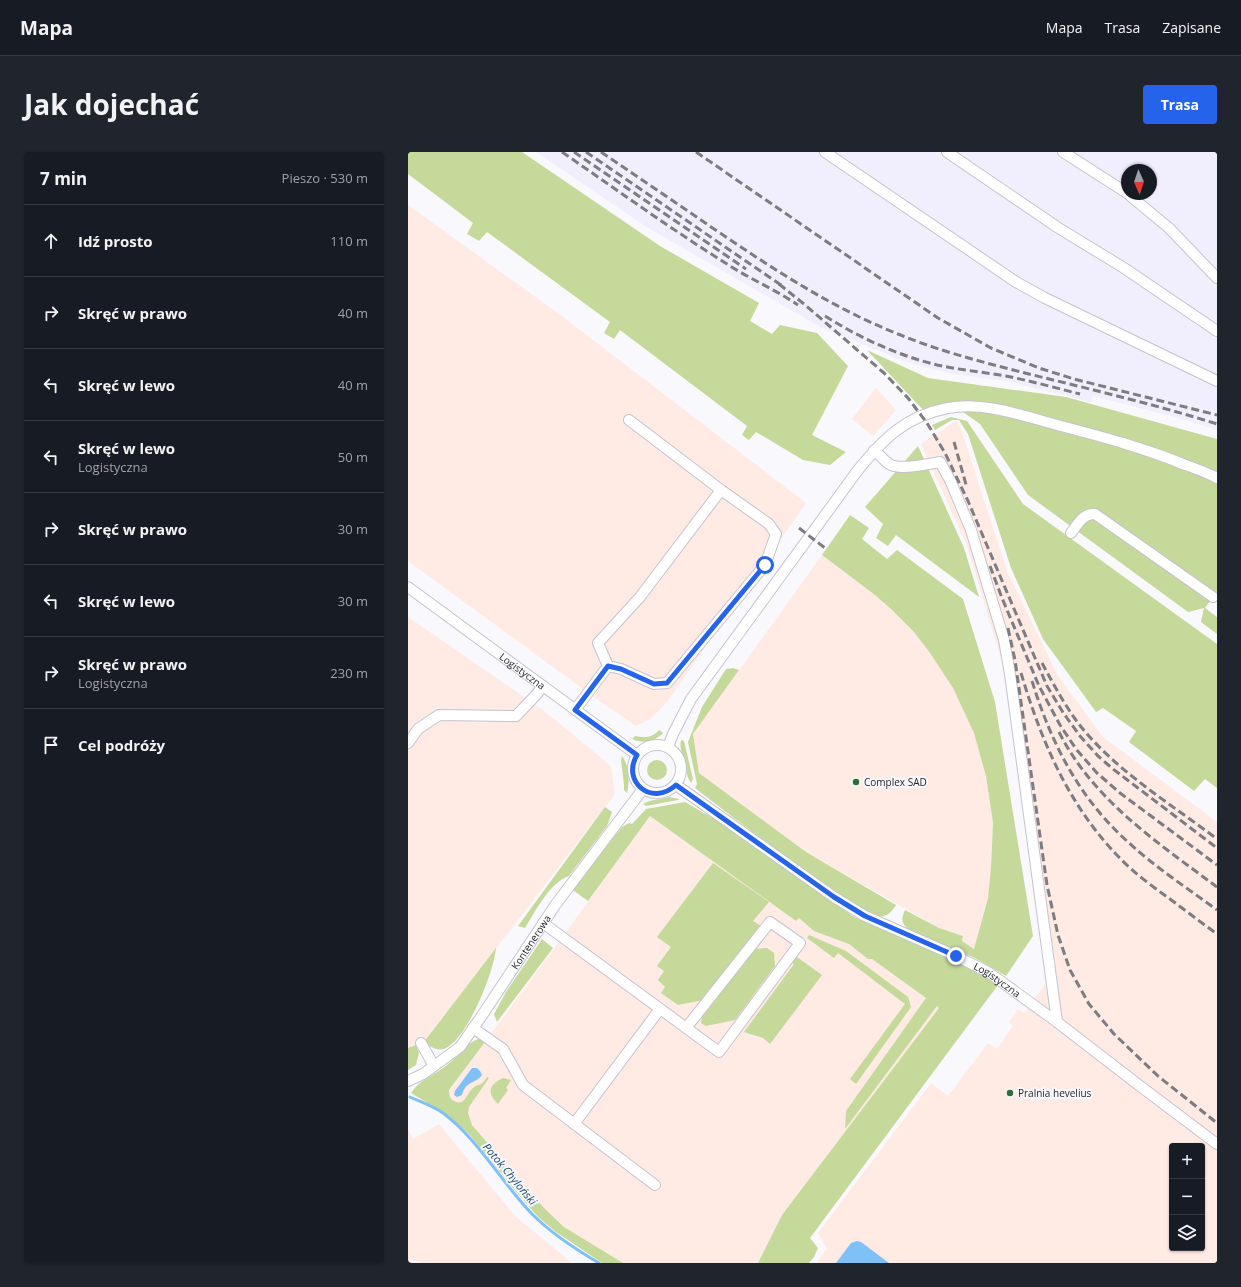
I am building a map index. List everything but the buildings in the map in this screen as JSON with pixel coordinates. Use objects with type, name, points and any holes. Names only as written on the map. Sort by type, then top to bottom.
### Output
[{"type":"street","points":[[825,152],[1021,285],[1217,381]]},
{"type":"street","points":[[947,152],[1056,227],[1124,268],[1217,331]]},
{"type":"street","points":[[1063,152],[1121,189]]},
{"type":"street","points":[[1135,200],[1169,228],[1217,278]]},
{"type":"street","points":[[668,748],[673,734],[691,699],[858,470],[874,450],[898,428],[932,413],[948,408],[964,406],[983,407],[1008,412],[1162,455],[1217,478]]},
{"type":"street","points":[[608,666],[621,669],[654,684],[667,683],[765,565],[776,534],[769,524],[721,490],[629,420]]},
{"type":"street","points":[[874,450],[891,465],[913,466],[940,462],[950,480],[971,530],[1004,640],[1009,667],[1057,1022]]},
{"type":"street","points":[[608,666],[598,643],[640,597],[721,490]]},
{"type":"street","points":[[1071,533],[1084,516],[1090,513],[1095,514],[1213,597]]},
{"type":"street","name":"Logistyczna","points":[[408,587],[637,755]]},
{"type":"street","points":[[575,710],[608,666]]},
{"type":"street","points":[[408,743],[418,729],[438,715],[516,716],[543,686]]},
{"type":"street","points":[[662,745],[668,748],[674,751],[681,762],[681,774],[676,785],[671,790],[658,794],[643,790],[637,783],[633,771],[633,764],[637,755],[650,746],[662,745]]},
{"type":"street","name":"Logistyczna","points":[[676,785],[834,897],[865,916],[956,956],[988,972],[1032,1003],[1217,1144]]},
{"type":"street","name":"Kontenerowa","points":[[408,1081],[423,1074],[460,1047],[566,890],[643,790]]},
{"type":"street","points":[[543,923],[660,1009],[686,1028],[719,1052],[800,943],[770,922],[686,1028]]},
{"type":"street","points":[[574,1124],[660,1009]]},
{"type":"street","points":[[473,1028],[503,1049],[523,1085],[655,1185]]},
{"type":"street","points":[[420,1043],[434,1066]]},
{"type":"shaded area","points":[[536,152],[1217,152],[1217,430],[1186,420],[1093,396],[1091,402],[1007,381],[959,375],[931,369],[907,362],[822,328],[648,228]]},
{"type":"shaded area","points":[[408,205],[559,314],[806,503],[667,702],[650,719],[636,726],[408,561]]},
{"type":"shaded area","points":[[876,388],[896,410],[873,436],[852,419]]},
{"type":"shaded area","points":[[957,420],[1007,571],[1058,676],[1103,737],[1217,822],[1217,1263],[816,1263],[827,1249],[818,1233],[931,1083],[948,1096],[988,1043],[997,1049],[1013,1026],[1009,1022],[1018,1009],[1024,1013],[1047,981],[1002,662],[967,546],[921,444]]},
{"type":"shaded area","name":"Complex SAD","points":[[822,555],[875,595],[914,632],[953,688],[975,735],[986,776],[993,823],[988,898],[974,949],[962,941],[963,936],[939,928],[806,852],[699,773],[693,734]]},
{"type":"shaded area","points":[[408,617],[543,710],[611,766],[615,794],[424,1042],[408,1048]]},
{"type":"shaded area","points":[[650,816],[796,921],[810,905],[872,959],[940,1008],[869,1104],[782,1215],[758,1263],[622,1263],[564,1227],[544,1208],[446,1095]]},
{"type":"shaded area","points":[[439,1124],[515,1216],[572,1263],[421,1263],[408,1259],[408,1129],[413,1139]]},
{"type":"green space","points":[[408,152],[522,152],[660,246],[759,303],[750,321],[772,334],[780,325],[817,333],[848,366],[812,435],[846,452],[830,465],[803,460],[756,432],[749,440],[742,435],[747,426],[620,330],[614,339],[604,333],[610,322],[487,232],[479,241],[467,234],[473,223],[408,174]]},
{"type":"green space","points":[[867,350],[928,378],[1066,397],[1217,439],[1217,591],[1205,608],[1217,617],[1217,634],[1201,622],[1204,608],[1188,612],[1028,495],[980,424],[953,405],[925,412]]},
{"type":"green space","points":[[951,417],[967,421],[1023,504],[1217,644],[1217,788],[1205,779],[1194,791],[1129,742],[1136,731],[1103,708],[1096,712],[1043,639],[1011,568],[968,434],[959,420],[952,420],[935,430],[932,425]]},
{"type":"green space","points":[[918,446],[964,548],[979,597],[896,535],[888,546],[876,538],[883,524],[865,507]]},
{"type":"green space","points":[[850,515],[869,528],[862,539],[887,559],[897,550],[963,599],[995,702],[1033,936],[1006,976],[973,957],[911,932],[902,920],[905,910],[939,928],[963,936],[962,941],[974,949],[988,898],[993,823],[986,776],[974,733],[953,688],[914,632],[875,595],[822,555]]},
{"type":"green space","points":[[733,668],[739,670],[693,734],[699,773],[806,852],[896,905],[888,914],[877,916],[848,902],[695,788],[697,784],[688,742],[702,707],[726,669]]},
{"type":"green space","points":[[659,730],[663,733],[649,741],[645,742],[632,739],[635,736],[645,737],[654,735]]},
{"type":"green space","points":[[681,740],[684,741],[693,779],[691,783],[687,775],[681,749]]},
{"type":"green space","points":[[622,756],[626,764],[628,774],[627,793],[624,790],[621,760]]},
{"type":"green space","points":[[653,760],[661,760],[667,766],[667,774],[661,780],[653,780],[647,774],[647,766]]},
{"type":"green space","points":[[669,797],[679,799],[646,806],[643,804],[652,800]]},
{"type":"green space","points":[[685,802],[733,830],[854,917],[969,966],[998,985],[810,1238],[818,1248],[814,1257],[809,1263],[758,1263],[782,1215],[939,1008],[937,1006],[845,1129],[846,1111],[926,998],[872,959],[868,959],[849,944],[814,931],[799,918],[796,921],[650,816],[588,901],[574,891],[574,887],[622,827],[629,823],[632,824],[646,809]]},
{"type":"green space","points":[[605,807],[612,812],[607,826],[569,876],[562,879],[549,891],[525,928],[518,926]]},
{"type":"green space","points":[[713,863],[769,902],[753,921],[761,926],[708,999],[678,1005],[661,993],[665,987],[658,980],[664,971],[657,966],[671,947],[657,937]]},
{"type":"green space","points":[[809,935],[846,951],[908,997],[911,1007],[856,1084],[850,1079],[905,1004],[838,953],[834,958],[807,938]]},
{"type":"green space","points":[[542,939],[553,948],[497,1022],[494,1014],[506,992]]},
{"type":"green space","points":[[496,948],[485,987],[471,1018],[463,1031],[454,1042],[446,1048],[434,1048],[426,1044],[424,1042]]},
{"type":"green space","points":[[767,948],[774,953],[775,966],[735,1020],[706,1026],[701,1023],[702,1017],[753,949]]},
{"type":"green space","points":[[794,955],[822,975],[770,1044],[763,1038],[744,1032],[794,964],[790,962]]},
{"type":"green space","points":[[478,1039],[485,1042],[449,1090],[451,1098],[458,1102],[463,1101],[473,1088],[482,1084],[487,1077],[489,1078],[469,1107],[468,1113],[472,1125],[544,1208],[564,1227],[623,1263],[602,1263],[556,1232],[538,1217],[469,1134],[449,1116],[411,1093],[414,1088],[442,1069],[465,1047]]},
{"type":"green space","points":[[416,1045],[419,1053],[416,1065],[408,1070],[408,1048]]},
{"type":"green space","points":[[503,1078],[511,1080],[506,1088],[508,1090],[498,1104],[492,1096],[491,1090],[494,1083]]},
{"type":"water","points":[[472,1068],[477,1068],[482,1075],[480,1078],[469,1084],[462,1095],[457,1097],[454,1095],[455,1091]]},
{"type":"water","points":[[857,1241],[861,1242],[889,1263],[836,1263],[851,1243]]},
{"type":"waterway","name":"Potok Chyloński","points":[[410,1097],[443,1113],[456,1124],[479,1148],[510,1189],[532,1214],[547,1228],[599,1263]]},
{"type":"railway","points":[[562,152],[706,251],[798,305]]},
{"type":"railway","points":[[574,152],[746,269]]},
{"type":"railway","points":[[586,152],[784,287]]},
{"type":"railway","points":[[601,152],[779,272],[825,299],[873,323],[913,340],[961,356],[1145,403],[1217,424]]},
{"type":"railway","points":[[696,152],[938,318],[991,348],[1039,368],[1074,379],[1217,415]]},
{"type":"railway","points":[[779,284],[884,373],[908,398],[927,423],[945,453],[968,501],[1047,686],[1064,714],[1080,736],[1098,756],[1113,769],[1217,848]]},
{"type":"railway","points":[[825,316],[852,332],[879,345],[922,361],[946,367],[1015,378],[1080,394]]},
{"type":"railway","points":[[954,442],[967,488]]},
{"type":"railway","points":[[799,528],[825,548]]},
{"type":"railway","points":[[990,566],[1039,686],[1060,725],[1076,749],[1097,773],[1120,793],[1217,865]]},
{"type":"railway","points":[[1008,628],[1015,660],[1047,885],[1058,935],[1070,970],[1089,1004],[1114,1034],[1158,1076],[1217,1123]]},
{"type":"railway","points":[[1042,663],[1060,696],[1082,728],[1097,744],[1129,774],[1217,839]]},
{"type":"railway","points":[[1021,673],[1039,727],[1050,753],[1076,803],[1092,826],[1130,868],[1150,885],[1217,934]]},
{"type":"railway","points":[[1032,681],[1048,726],[1058,748],[1081,788],[1095,807],[1138,851],[1217,910]]},
{"type":"railway","points":[[1059,732],[1073,756],[1090,779],[1108,799],[1150,837],[1217,887]]},
{"type":"place","name":"Complex SAD","points":[[856,782]]},
{"type":"place","name":"Pralnia hevelius","points":[[1010,1093]]},
{"type":"route","points":[[765,565],[667,683],[654,684],[621,669],[608,666],[575,710],[637,755],[633,764],[634,777],[643,790],[658,794],[665,793],[676,785],[834,897],[865,916],[889,928],[956,956]]}]
